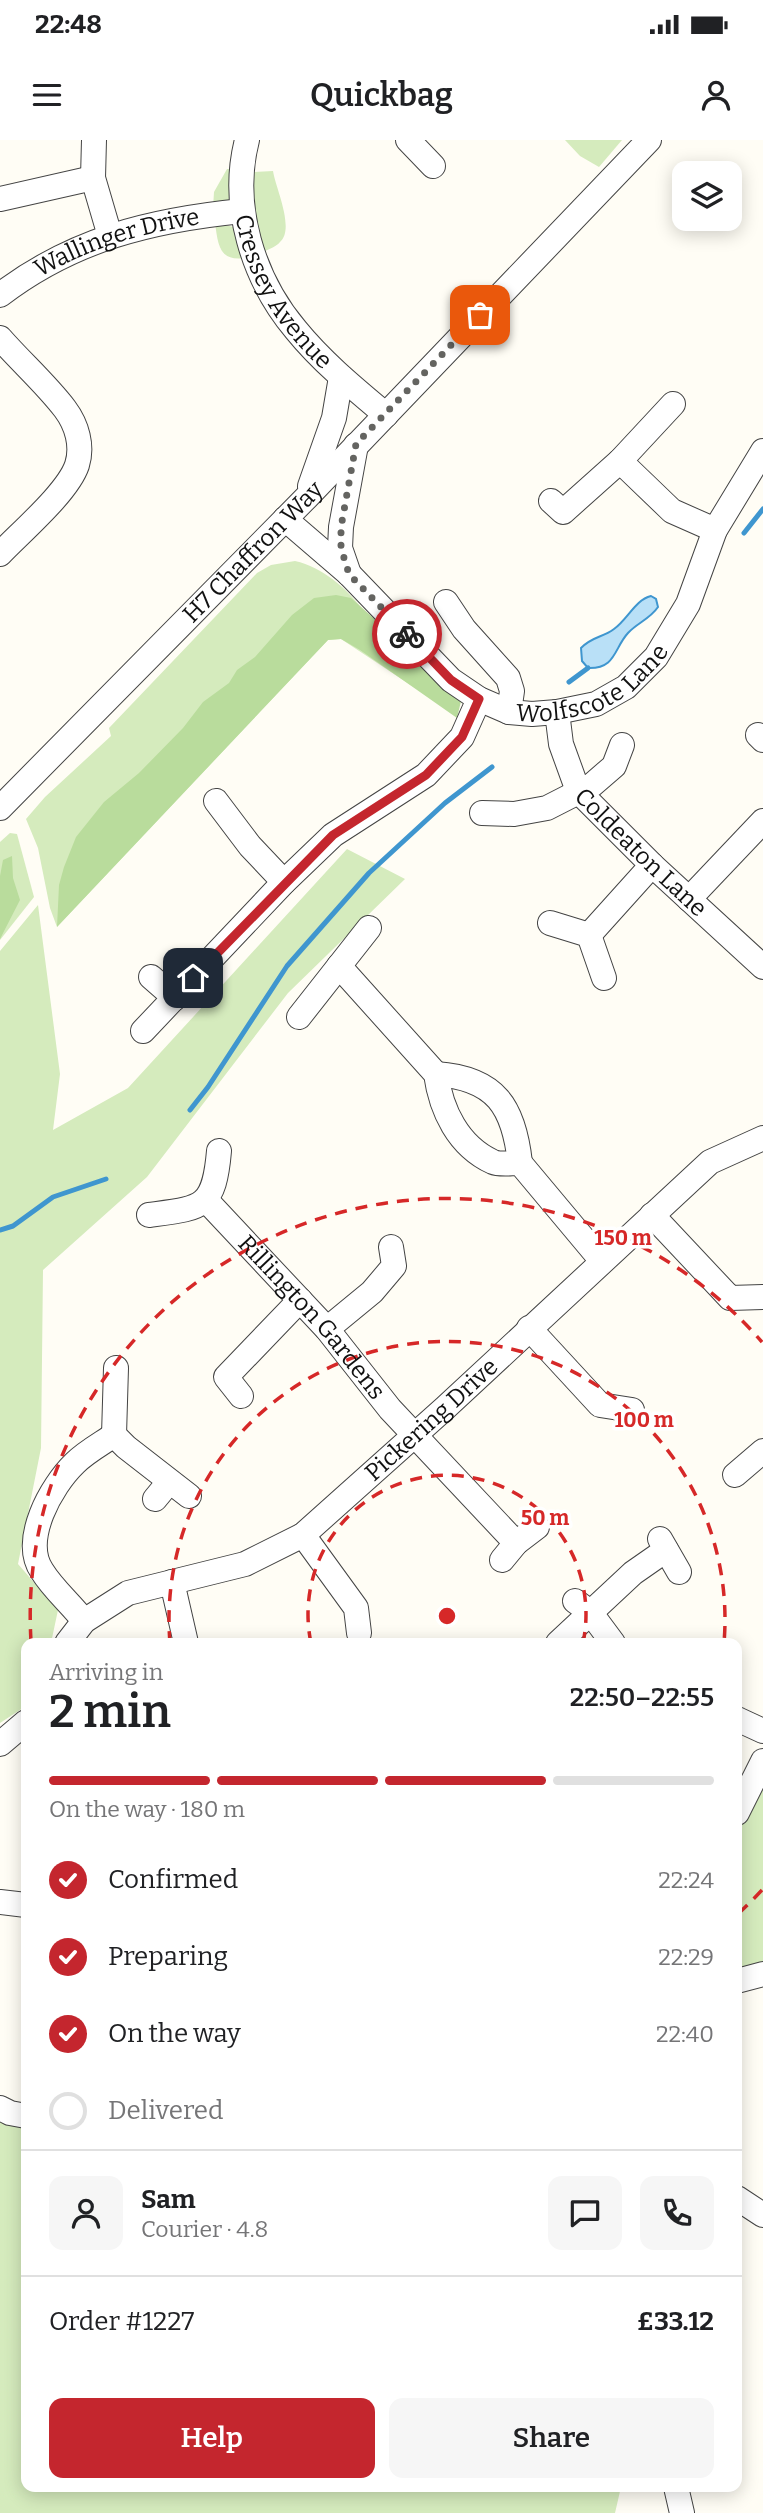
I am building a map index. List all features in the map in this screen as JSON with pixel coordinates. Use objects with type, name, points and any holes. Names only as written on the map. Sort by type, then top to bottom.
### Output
[{"type":"street","points":[[94,140],[93,178],[110,236]]},
{"type":"street","name":"Cressey Avenue","points":[[247,140],[241,164],[242,211],[253,258],[272,296],[296,330],[341,377],[386,415]]},
{"type":"street","points":[[408,140],[433,166]]},
{"type":"street","name":"H7 Chaffron Way","points":[[0,808],[307,497],[649,140]]},
{"type":"street","points":[[0,199],[93,178]]},
{"type":"street","name":"Wallinger Drive","points":[[0,295],[61,257],[110,236],[156,222],[242,211]]},
{"type":"street","points":[[0,338],[66,410],[76,429],[79,447],[76,466],[62,490],[4,540]]},
{"type":"street","points":[[307,497],[334,418],[341,377]]},
{"type":"street","points":[[551,501],[563,512],[620,461],[673,404]]},
{"type":"street","points":[[349,574],[341,548],[341,527],[356,444]]},
{"type":"street","name":"Wolfscote Lane","points":[[285,519],[349,574],[451,680],[479,699],[509,712],[557,712],[596,704],[616,693],[626,687],[656,657],[688,604],[715,530],[763,451]]},
{"type":"street","points":[[620,461],[672,511],[715,530]]},
{"type":"street","points":[[446,602],[464,629],[508,678],[512,691],[509,712]]},
{"type":"street","points":[[143,1031],[333,835],[426,775],[462,737],[479,699]]},
{"type":"street","name":"Coldeaton Lane","points":[[557,712],[561,744],[578,791],[652,866],[763,967]]},
{"type":"street","points":[[482,813],[514,814],[547,808],[592,785],[614,766],[622,745]]},
{"type":"street","points":[[230,807],[250,846],[284,883]]},
{"type":"street","points":[[689,899],[763,821]]},
{"type":"street","points":[[589,934],[652,866]]},
{"type":"street","points":[[550,923],[589,934]]},
{"type":"street","points":[[299,1017],[369,928]]},
{"type":"street","points":[[589,934],[604,978]]},
{"type":"street","points":[[339,966],[436,1074],[439,1096],[450,1123],[470,1146],[495,1163],[520,1163]]},
{"type":"street","points":[[150,977],[175,998]]},
{"type":"street","points":[[436,1074],[458,1076],[478,1083],[497,1099],[511,1117],[517,1135],[520,1163],[603,1261]]},
{"type":"street","name":"Pickering Drive","points":[[71,1638],[84,1621],[128,1593],[245,1564],[303,1535],[710,1162],[763,1138]]},
{"type":"street","points":[[149,1215],[189,1209],[206,1200],[216,1179],[219,1151]]},
{"type":"street","name":"Rillington Gardens","points":[[206,1200],[327,1329],[509,1551],[537,1527]]},
{"type":"street","points":[[652,1215],[730,1298],[763,1297]]},
{"type":"street","points":[[327,1329],[372,1292],[394,1266],[391,1247]]},
{"type":"street","points":[[241,1396],[226,1377],[300,1300]]},
{"type":"street","points":[[528,1328],[600,1405],[632,1410]]},
{"type":"street","points":[[110,1375],[114,1434],[171,1492]]},
{"type":"street","points":[[84,1621],[40,1570],[34,1549],[39,1521],[52,1492],[74,1464],[114,1434]]},
{"type":"street","points":[[303,1535],[356,1608],[359,1633]]},
{"type":"street","points":[[561,1638],[582,1607],[633,1573],[663,1545],[679,1572]]},
{"type":"street","points":[[172,1582],[185,1638]]},
{"type":"street","points":[[582,1607],[609,1638]]},
{"type":"street","points":[[742,1721],[763,1731]]},
{"type":"street","points":[[742,1803],[763,1761]]},
{"type":"street","points":[[0,1902],[21,1904]]},
{"type":"street","points":[[742,1980],[763,1974]]},
{"type":"street","points":[[0,2108],[21,2115]]},
{"type":"street","points":[[742,2201],[763,2215]]},
{"type":"street","points":[[677,2492],[682,2513]]},
{"type":"green space","points":[[565,140],[622,140],[599,167],[580,156]]},
{"type":"green space","points":[[227,169],[236,169],[232,199],[213,208],[214,192]]},
{"type":"green space","points":[[273,171],[286,228],[279,243],[265,251],[255,212],[253,172]]},
{"type":"green space","points":[[215,223],[234,227],[245,258],[230,257],[221,250]]},
{"type":"green space","points":[[295,561],[315,568],[350,594],[378,630],[412,686],[341,639],[328,640],[57,927],[50,908],[38,848],[26,819],[45,797],[111,736],[109,728],[257,573],[271,565]]},
{"type":"green space","points":[[336,595],[351,598],[462,697],[457,718],[360,650],[341,639],[328,640],[57,927],[59,885],[64,867],[76,837],[104,802],[139,773],[183,728],[203,702],[229,683],[237,670],[255,657],[292,615],[314,598]]},
{"type":"green space","points":[[10,833],[17,834],[34,897],[0,940],[0,842]]},
{"type":"green space","points":[[347,849],[405,879],[288,993],[147,1177],[43,1270],[41,1448],[18,1564],[58,1610],[52,1638],[21,1638],[21,1709],[0,1723],[0,951],[38,905],[60,1074],[53,1130],[128,1088]]},
{"type":"green space","points":[[12,856],[13,878],[20,900],[0,939],[0,876],[3,860]]},
{"type":"green space","points":[[763,1787],[763,1968],[742,1974],[742,1823]]},
{"type":"green space","points":[[0,2108],[21,2119],[21,2492],[620,2492],[615,2513],[0,2513]]},
{"type":"water","points":[[651,596],[656,599],[658,607],[655,611],[628,633],[609,661],[604,665],[588,668],[582,661],[581,648],[614,629],[640,601]]},
{"type":"waterway","points":[[744,533],[763,509]]},
{"type":"waterway","points":[[569,682],[588,668]]},
{"type":"waterway","points":[[190,1110],[287,966],[369,873],[445,803],[492,767]]},
{"type":"waterway","points":[[0,1230],[13,1226],[53,1197],[106,1179]]},
{"type":"way so far","points":[[407,634],[349,574],[341,548],[341,527],[356,444],[480,315]]},
{"type":"route","points":[[193,978],[333,835],[426,775],[462,737],[479,699],[451,680],[407,634]]}]
